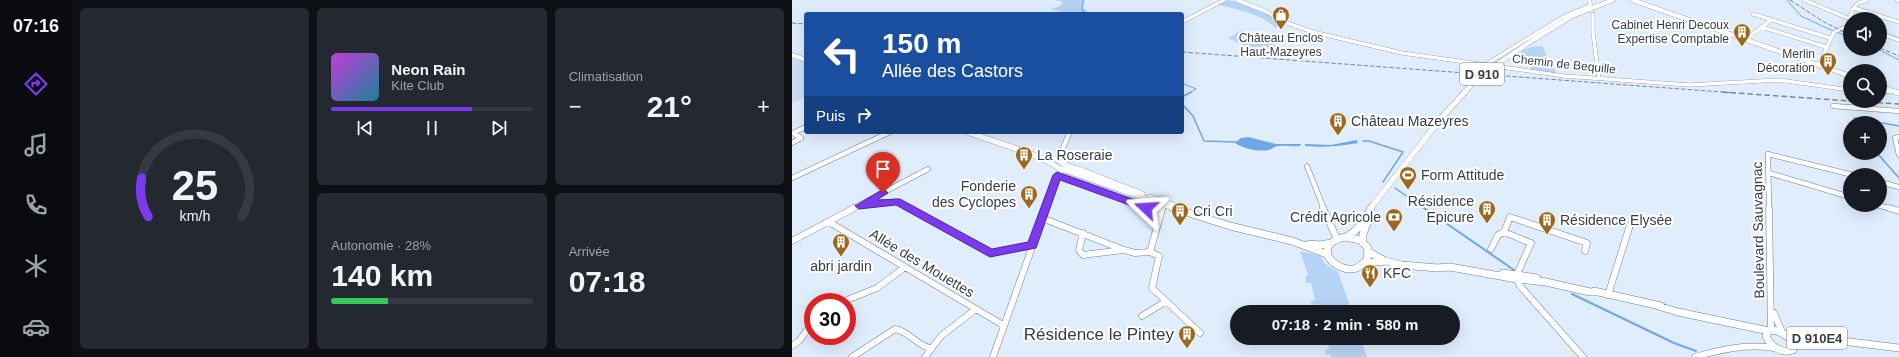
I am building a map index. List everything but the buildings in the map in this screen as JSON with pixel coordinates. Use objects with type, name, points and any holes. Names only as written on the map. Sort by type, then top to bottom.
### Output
[{"type":"main road","name":"D 910","points":[[1346,237],[1355,232],[1364,222],[1381,195],[1442,117],[1478,77],[1572,16],[1613,0]]},
{"type":"main road","points":[[1632,0],[1648,7],[1843,74]]},
{"type":"main road","points":[[1641,0],[1648,7]]},
{"type":"main road","points":[[792,56],[804,60]]},
{"type":"main road","points":[[1887,89],[1899,93]]},
{"type":"main road","points":[[973,134],[1029,153],[1068,164],[1065,169]]},
{"type":"main road","points":[[984,134],[1053,160]]},
{"type":"main road","points":[[1053,160],[1049,164],[1165,207],[1258,234],[1297,243],[1327,254],[1331,262],[1340,268],[1351,269],[1364,263],[1388,261]]},
{"type":"main road","name":"D 910","points":[[1364,242],[1363,234],[1365,226],[1381,195]]},
{"type":"main road","points":[[1297,243],[1320,245],[1346,237],[1356,238],[1364,242],[1369,252],[1401,265],[1517,276],[1590,292],[1608,294],[1666,309],[1726,322],[1768,334],[1784,333],[1794,345],[1793,350],[1788,352],[1775,348],[1768,334]]},
{"type":"main road","points":[[1327,254],[1334,241]]},
{"type":"main road","points":[[1364,263],[1369,252]]},
{"type":"main road","name":"D 910E4","points":[[1784,333],[1899,348]]},
{"type":"main road","name":"D 910E4","points":[[1794,345],[1803,342],[1848,342]]},
{"type":"street","points":[[1184,21],[1224,0]]},
{"type":"street","name":"Chemin de Bequille","points":[[1237,0],[1265,11],[1284,22],[1313,32],[1402,53],[1538,73],[1689,85],[1779,80],[1843,89]]},
{"type":"street","points":[[1485,65],[1563,17],[1591,5],[1589,0]]},
{"type":"street","points":[[1804,0],[1814,6],[1843,16]]},
{"type":"street","points":[[1854,12],[1855,9],[1867,0]]},
{"type":"street","points":[[1855,9],[1870,12],[1899,22]]},
{"type":"street","points":[[1593,14],[1593,33],[1599,78]]},
{"type":"street","points":[[1753,14],[1830,38]]},
{"type":"street","points":[[1746,40],[1771,20]]},
{"type":"street","points":[[1762,27],[1826,47]]},
{"type":"street","points":[[1818,65],[1834,32],[1843,28]]},
{"type":"street","points":[[1887,36],[1899,40]]},
{"type":"street","points":[[1887,91],[1893,91]]},
{"type":"street","points":[[1833,106],[1899,111]]},
{"type":"street","points":[[792,143],[801,138],[793,133],[804,128]]},
{"type":"street","points":[[792,178],[886,134]]},
{"type":"street","points":[[1053,160],[1069,134]]},
{"type":"street","points":[[1899,137],[1895,138],[1899,155]]},
{"type":"street","name":"Boulevard Sauvagnac","points":[[1768,334],[1772,327],[1772,306],[1768,154],[1843,173]]},
{"type":"street","points":[[1307,166],[1327,218],[1334,241]]},
{"type":"street","points":[[792,241],[928,169]]},
{"type":"street","points":[[993,357],[1057,175],[1065,169]]},
{"type":"street","points":[[1769,173],[1843,195]]},
{"type":"street","points":[[1057,175],[1161,211],[1150,252]]},
{"type":"street","points":[[1887,184],[1899,187]]},
{"type":"street","points":[[859,206],[897,201],[990,253],[1032,245]]},
{"type":"street","points":[[1887,208],[1899,211]]},
{"type":"street","points":[[1490,249],[1498,235],[1504,232],[1510,217],[1587,243],[1585,251]]},
{"type":"street","points":[[1042,218],[1124,250],[1136,253],[1150,252],[1159,256],[1152,288],[1164,302],[1200,333]]},
{"type":"street","name":"Allée des Mouettes","points":[[829,222],[1004,325]]},
{"type":"street","points":[[1608,294],[1630,225]]},
{"type":"street","points":[[1504,232],[1530,243],[1517,276],[1520,286],[1583,357]]},
{"type":"street","points":[[1083,233],[1079,250],[1083,255],[1124,250]]},
{"type":"street","points":[[856,296],[877,288],[905,267]]},
{"type":"street","points":[[1142,316],[1164,302]]},
{"type":"street","name":"Boulevard Sauvagnac","points":[[1772,306],[1784,333]]},
{"type":"street","points":[[925,357],[930,348],[976,309]]},
{"type":"street","points":[[852,357],[895,329],[900,329],[923,347],[930,348]]},
{"type":"street","points":[[792,346],[799,343],[804,332]]},
{"type":"street","points":[[1758,345],[1768,334]]},
{"type":"street","points":[[1695,357],[1730,346],[1758,345],[1775,348]]},
{"type":"shaded area","points":[[1054,0],[1085,0],[1083,8],[1088,12],[1062,12],[1051,9],[1060,6],[1063,2]]},
{"type":"shaded area","points":[[1227,0],[1247,3],[1284,22],[1276,28],[1256,15],[1217,4]]},
{"type":"shaded area","points":[[1242,30],[1283,49],[1280,51],[1273,50],[1265,46],[1261,49],[1243,45],[1228,38]]},
{"type":"shaded area","points":[[1542,46],[1556,73],[1532,71],[1521,51],[1531,47]]},
{"type":"shaded area","points":[[792,55],[804,60],[804,98],[792,103]]},
{"type":"shaded area","points":[[1067,172],[1158,208],[1063,175]]},
{"type":"shaded area","points":[[1300,251],[1321,256],[1324,263],[1338,272],[1350,305],[1312,305],[1311,301],[1315,300],[1311,283],[1306,283],[1305,278],[1308,275]]},
{"type":"shaded area","points":[[1328,345],[1363,345],[1367,357],[1331,357],[1330,354],[1326,355],[1325,350],[1329,349]]},
{"type":"water","points":[[1248,137],[1276,144],[1301,144],[1300,146],[1276,146],[1269,150],[1260,151],[1243,147],[1235,143],[1241,138]]},
{"type":"water","points":[[1357,140],[1358,143],[1338,146],[1305,146],[1305,144],[1331,145]]},
{"type":"waterway","points":[[1083,0],[1082,10],[1085,12]]},
{"type":"waterway","points":[[1787,0],[1801,16],[1833,31]]},
{"type":"waterway","points":[[1836,32],[1843,34]]},
{"type":"waterway","points":[[1887,54],[1899,60]]},
{"type":"waterway","points":[[1184,84],[1196,89],[1190,93]]},
{"type":"waterway","points":[[1184,96],[1191,92]]},
{"type":"waterway","points":[[1184,106],[1193,116],[1204,141],[1236,142]]},
{"type":"waterway","points":[[1887,124],[1899,126]]},
{"type":"waterway","points":[[1363,141],[1369,141],[1403,152],[1383,182]]},
{"type":"waterway","points":[[1883,160],[1899,178]]},
{"type":"waterway","points":[[1395,188],[1415,202]]},
{"type":"waterway","points":[[1419,205],[1425,209]]},
{"type":"waterway","points":[[1424,208],[1514,270]]},
{"type":"waterway","points":[[1572,294],[1674,343],[1696,351]]},
{"type":"railway","points":[[1790,0],[1824,22],[1843,32]]},
{"type":"railway","points":[[792,23],[804,24]]},
{"type":"railway","points":[[1887,51],[1899,56]]},
{"type":"railway","points":[[1184,52],[1735,93]]},
{"type":"railway","points":[[1722,92],[1843,101]]},
{"type":"railway","points":[[1887,103],[1899,104]]},
{"type":"place","name":"Château Enclos Haut-Mazeyres","points":[[1281,30]]},
{"type":"place","name":"Cabinet Henri Decoux Expertise Comptable","points":[[1742,47]]},
{"type":"place","name":"Merlin Décoration","points":[[1828,76]]},
{"type":"place","name":"Château Mazeyres","points":[[1338,136]]},
{"type":"place","name":"La Roseraie","points":[[1024,170]]},
{"type":"place","name":"Form Attitude","points":[[1408,190]]},
{"type":"place","name":"Fonderie des Cyclopes","points":[[1029,209]]},
{"type":"place","name":"Résidence Epicure","points":[[1487,224]]},
{"type":"place","name":"Cri Cri","points":[[1180,226]]},
{"type":"place","name":"Crédit Agricole","points":[[1394,232]]},
{"type":"place","name":"Résidence Elysée","points":[[1547,235]]},
{"type":"place","name":"abri jardin","points":[[841,257]]},
{"type":"place","name":"KFC","points":[[1370,288]]},
{"type":"place","name":"Résidence le Pintey","points":[[1187,349]]},
{"type":"route","points":[[883,193],[859,206],[897,201],[990,253],[1032,245],[1057,175],[1146,208]]}]
